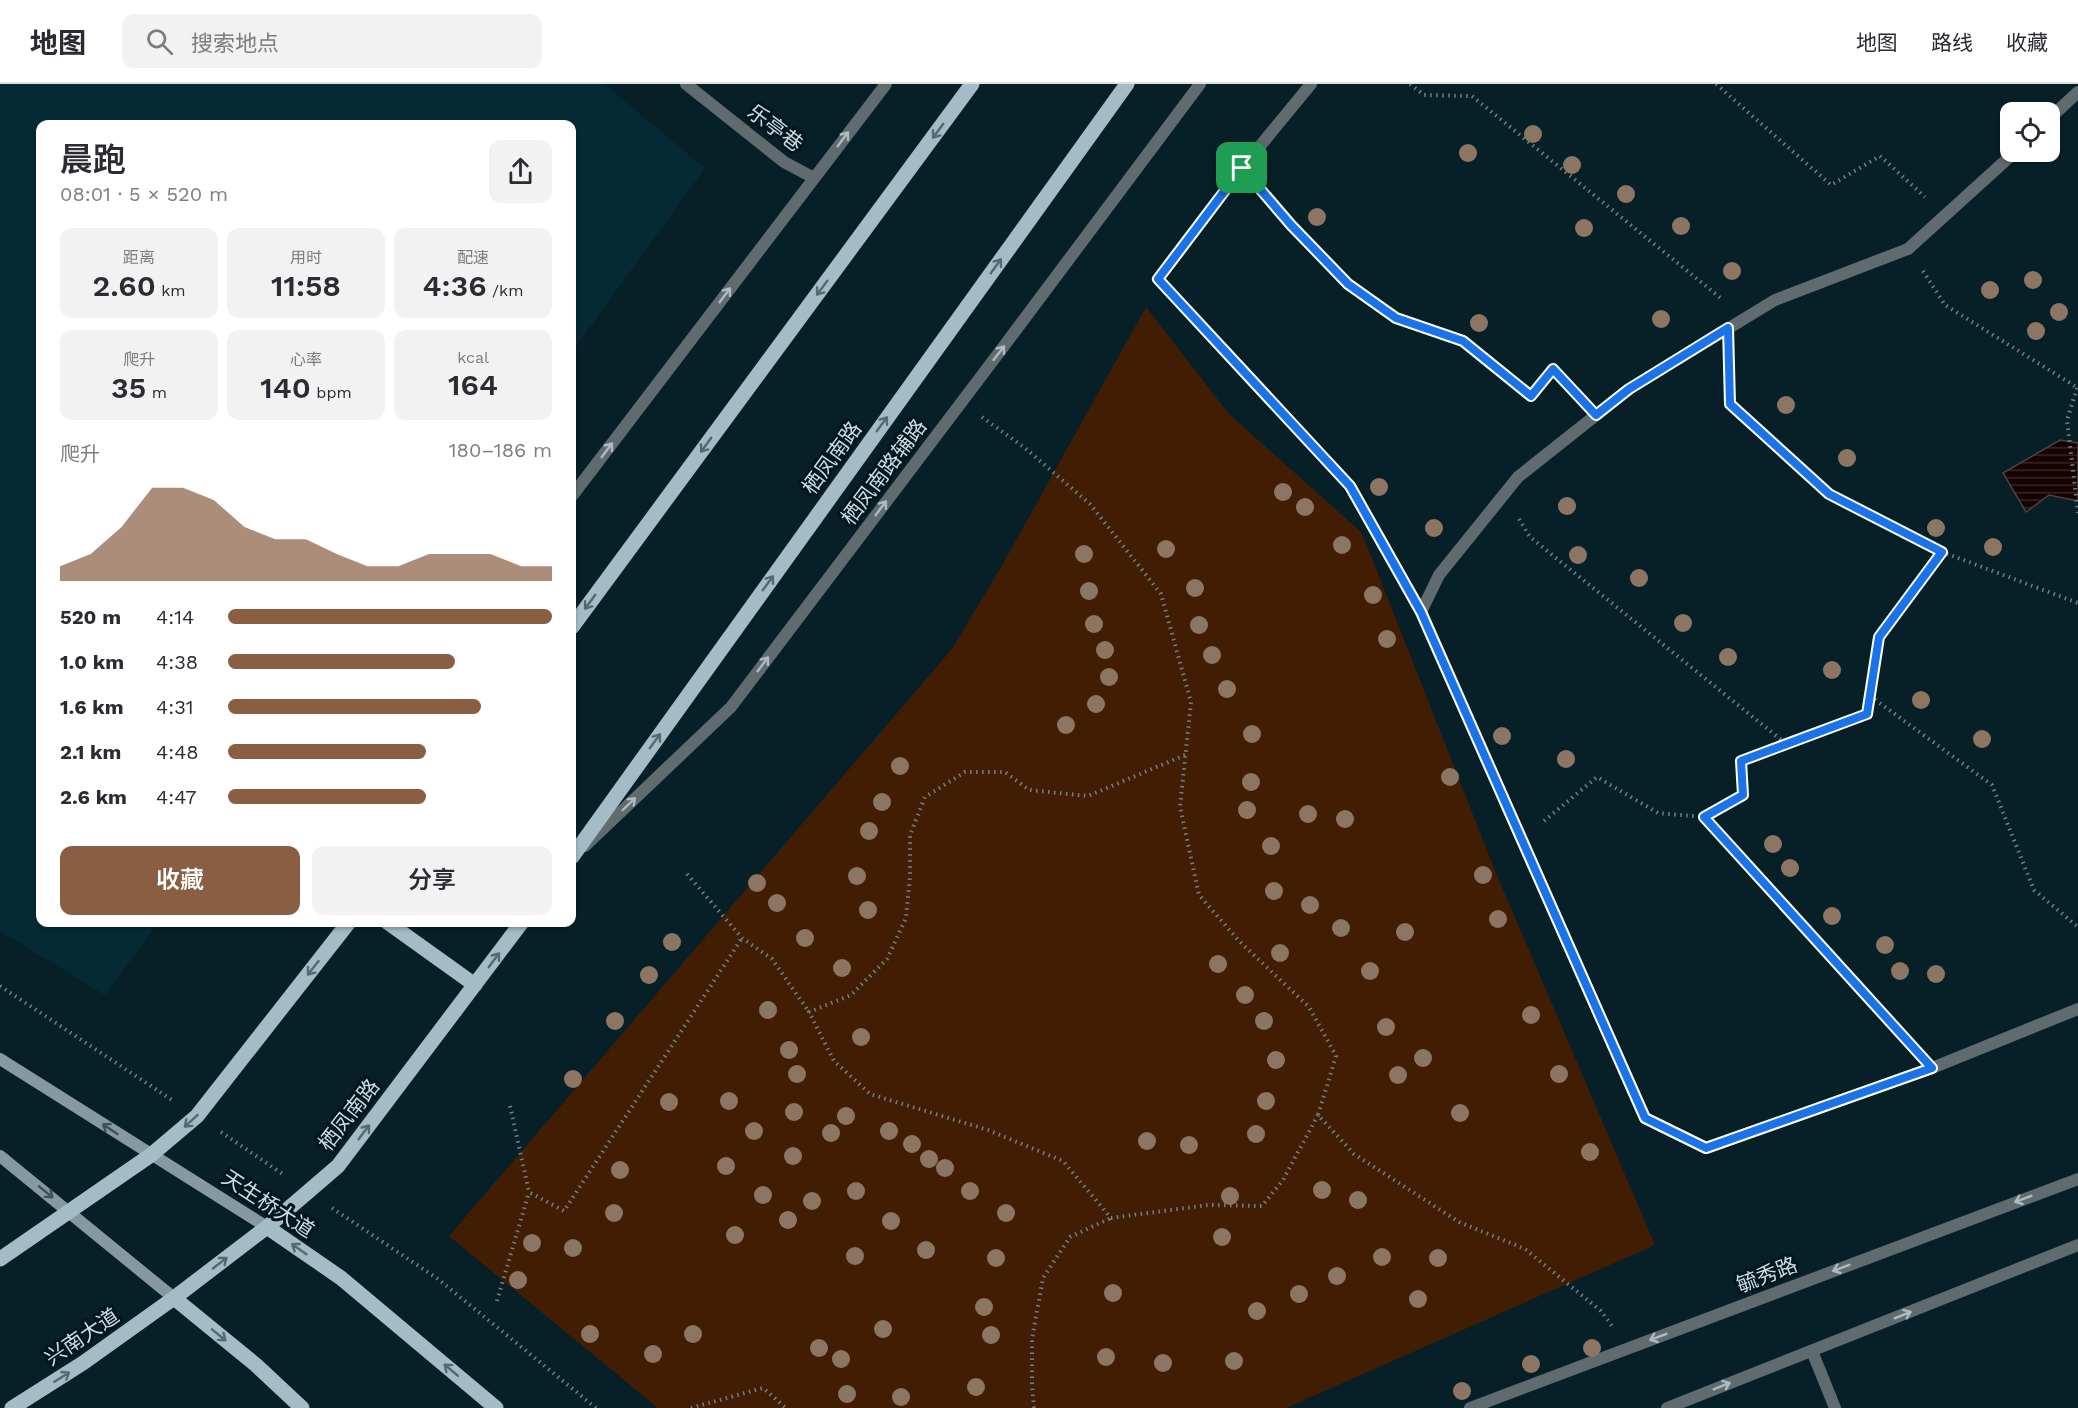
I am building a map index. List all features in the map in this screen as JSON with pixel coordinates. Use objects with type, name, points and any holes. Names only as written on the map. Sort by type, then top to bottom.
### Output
[{"type":"main road","points":[[576,622],[972,84]]},
{"type":"main road","name":"栖凤南路","points":[[576,852],[1126,84]]},
{"type":"main road","points":[[0,1259],[151,1155],[197,1116],[345,927]]},
{"type":"main road","points":[[394,927],[475,985]]},
{"type":"main road","name":"栖凤南路","points":[[174,1298],[267,1227],[338,1166],[518,927]]},
{"type":"main road","name":"天生桥大道","points":[[0,1059],[267,1227],[341,1278],[496,1408]]},
{"type":"main road","points":[[0,1156],[255,1365],[302,1408]]},
{"type":"main road","name":"兴南大道","points":[[12,1408],[83,1363],[174,1298]]},
{"type":"street","name":"乐亭巷","points":[[686,84],[784,162],[814,178]]},
{"type":"street","points":[[576,491],[886,84]]},
{"type":"street","name":"栖凤南路辅路","points":[[576,854],[731,707],[1200,84]]},
{"type":"street","points":[[1311,84],[1242,168],[1158,279],[1350,486],[1421,612],[1645,1118],[1706,1148],[1932,1068],[2078,1009]]},
{"type":"street","points":[[2060,109],[2078,92]]},
{"type":"street","points":[[1421,612],[1439,575],[1518,477],[1629,389],[1774,300],[1908,249],[2004,162]]},
{"type":"street","name":"毓秀路","points":[[1470,1408],[2078,1179]]},
{"type":"street","points":[[1667,1408],[2078,1245]]},
{"type":"street","points":[[1812,1351],[1835,1408]]},
{"type":"path","points":[[1410,84],[1424,95],[1472,96],[1745,318]]},
{"type":"path","points":[[1716,84],[1832,185],[1880,156],[1945,216]]},
{"type":"path","points":[[1242,168],[1291,225],[1348,284],[1396,318],[1463,341],[1531,396],[1553,369],[1596,415]]},
{"type":"path","points":[[1908,249],[1945,305],[2078,388],[2067,420],[2078,513]]},
{"type":"path","points":[[1728,328],[1730,404],[1829,494],[1942,552],[2078,603]]},
{"type":"path","points":[[961,402],[1025,448],[1090,504],[1161,594],[1191,702],[1180,807],[1198,895],[1239,941],[1309,1007],[1336,1056],[1318,1115],[1283,1180],[1262,1206],[1208,1205],[1111,1218],[1070,1237],[1043,1278],[1032,1339],[1034,1408]]},
{"type":"path","points":[[1505,494],[1530,537],[1786,744]]},
{"type":"path","points":[[1520,836],[1537,828],[1596,777],[1658,813],[1704,817],[1743,795],[1741,761],[1867,714],[1879,637],[1942,552]]},
{"type":"path","points":[[1870,696],[1992,785],[2034,890],[2078,927]]},
{"type":"path","points":[[809,1012],[850,995],[887,959],[906,918],[910,877],[910,835],[925,797],[964,772],[1005,772],[1029,790],[1088,796],[1185,755]]},
{"type":"path","points":[[1704,817],[1932,1068]]},
{"type":"path","points":[[687,873],[742,938],[772,959],[809,1012],[834,1061],[870,1094],[988,1130],[1063,1161],[1111,1218]]},
{"type":"path","points":[[529,1192],[564,1210],[742,938]]},
{"type":"path","points":[[0,986],[438,1279],[596,1408]]},
{"type":"path","points":[[497,1301],[529,1192],[510,1106]]},
{"type":"path","points":[[1318,1115],[1354,1154],[1459,1222],[1525,1249],[1601,1311],[1628,1348]]},
{"type":"path","points":[[691,1408],[763,1388],[786,1408]]},
{"type":"shaded area","points":[[0,84],[604,84],[705,168],[576,346],[576,120],[36,120],[36,927],[155,927],[105,995],[0,931]]},
{"type":"shaded area","points":[[1146,307],[1229,414],[1362,533],[1496,873],[1655,1245],[1286,1408],[658,1408],[449,1236],[952,649],[1000,569]]},
{"type":"shaded area","points":[[2060,440],[2078,443],[2078,501],[2049,495],[2026,512],[2003,473]]},
{"type":"route","points":[[1242,168],[1291,225],[1348,284],[1396,318],[1463,341],[1531,396],[1553,369],[1596,415],[1629,389],[1728,328],[1730,404],[1829,494],[1942,552],[1879,637],[1867,714],[1741,761],[1743,795],[1704,817],[1932,1068],[1706,1148],[1645,1118],[1421,612],[1350,486],[1158,279],[1242,168]]}]
